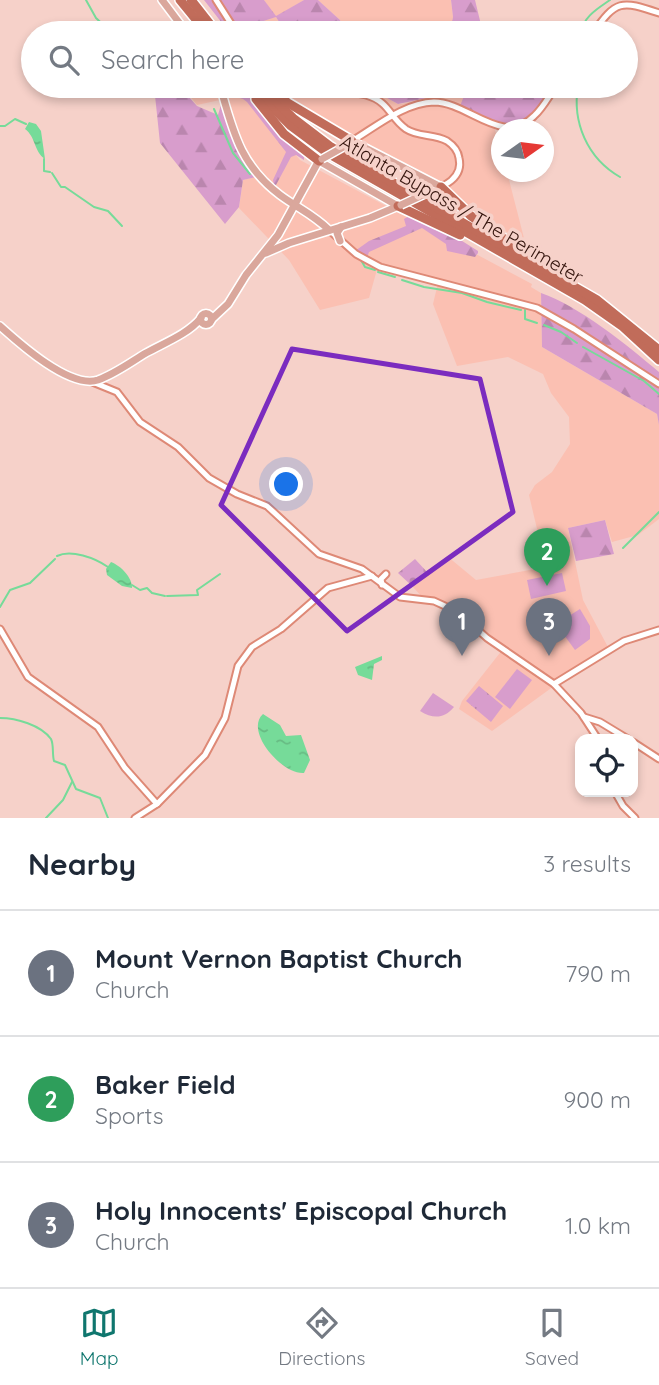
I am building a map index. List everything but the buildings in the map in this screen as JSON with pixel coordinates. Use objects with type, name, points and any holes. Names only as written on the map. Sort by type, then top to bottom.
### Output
[{"type":"highway","points":[[180,0],[197,21]]},
{"type":"highway","points":[[191,0],[208,21]]},
{"type":"highway","points":[[257,98],[276,126],[318,161]]},
{"type":"highway","name":"Atlanta Bypass / The Perimeter","points":[[262,98],[291,126],[326,152],[606,306],[659,350]]},
{"type":"highway","name":"Atlanta Bypass / The Perimeter","points":[[272,98],[293,118],[331,147],[536,267],[603,312],[659,360]]},
{"type":"highway","points":[[283,98],[350,143]]},
{"type":"highway","points":[[439,183],[446,188],[449,197],[536,267]]},
{"type":"highway","points":[[400,205],[536,267]]},
{"type":"main road","points":[[162,0],[178,21]]},
{"type":"main road","points":[[223,98],[231,128],[243,155],[264,181],[314,216],[329,230]]},
{"type":"main road","points":[[0,326],[59,370],[75,378],[104,380],[202,321],[209,324],[211,317],[232,300],[246,275],[278,235],[318,161],[350,143],[439,183]]},
{"type":"main road","points":[[318,161],[400,205]]},
{"type":"main road","points":[[260,258],[272,249],[379,215],[426,193],[439,183]]},
{"type":"main road","points":[[340,241],[337,233],[342,226]]},
{"type":"main road","points":[[278,235],[281,242],[289,243]]},
{"type":"street","points":[[216,0],[229,21]]},
{"type":"street","points":[[602,21],[613,7],[622,2],[632,1],[659,13]]},
{"type":"street","points":[[371,98],[395,110],[428,103],[445,103],[459,107],[497,127],[514,128],[533,118],[547,98]]},
{"type":"street","points":[[386,121],[387,105]]},
{"type":"street","points":[[387,105],[403,126],[414,133],[449,143],[457,151],[460,161],[457,175],[439,183]]},
{"type":"street","points":[[350,143],[404,109]]},
{"type":"street","points":[[404,109],[398,116],[399,119],[414,133]]},
{"type":"street","points":[[439,183],[452,177],[460,161]]},
{"type":"street","points":[[329,230],[356,254],[380,267],[541,308],[659,384]]},
{"type":"street","points":[[104,380],[119,394],[143,425],[178,447],[209,478],[237,494],[267,506],[322,555],[364,570],[400,597],[434,601],[451,607],[487,638],[554,684],[595,734]]},
{"type":"street","points":[[362,578],[364,570]]},
{"type":"street","points":[[383,586],[382,577],[386,573]]},
{"type":"street","points":[[135,818],[157,804],[205,755],[227,713],[237,670],[247,652],[281,629],[328,588],[372,576]]},
{"type":"street","points":[[0,629],[28,677],[99,727],[125,768],[157,804]]},
{"type":"street","points":[[554,684],[624,641],[659,630]]},
{"type":"street","points":[[583,717],[601,723],[620,734]]},
{"type":"street","points":[[591,728],[601,723]]},
{"type":"street","points":[[638,745],[659,759]]},
{"type":"street","points":[[618,797],[635,818]]},
{"type":"highlighted area","points":[[292,349],[480,379],[513,512],[347,631],[221,505]]},
{"type":"shaded area","points":[[264,0],[304,0],[276,17],[278,21],[263,21],[275,17]]},
{"type":"shaded area","points":[[318,0],[451,0],[453,17],[452,21],[340,20]]},
{"type":"shaded area","points":[[191,98],[220,98],[220,100],[197,105]]},
{"type":"shaded area","points":[[223,98],[248,98],[300,160],[532,284],[531,287],[541,293],[542,347],[657,414],[659,519],[638,535],[612,542],[605,520],[568,528],[583,600],[609,649],[492,731],[459,709],[462,701],[503,649],[456,608],[424,599],[412,586],[447,556],[476,580],[546,567],[529,495],[535,485],[552,472],[570,444],[569,417],[551,393],[543,374],[508,357],[457,366],[433,304],[438,283],[378,266],[369,298],[320,310],[289,260],[239,208],[243,180],[255,177],[233,137]]},
{"type":"shaded area","points":[[287,98],[387,98],[402,104],[426,98],[470,98],[491,122],[491,182],[510,182],[525,242],[480,217],[445,186]]},
{"type":"green space","points":[[204,0],[264,0],[276,16],[304,0],[318,0],[340,21],[278,21],[276,17],[263,21],[220,21]]},
{"type":"green space","points":[[451,0],[475,0],[480,21],[452,21]]},
{"type":"green space","points":[[155,98],[190,98],[197,106],[218,115],[222,101],[233,137],[256,177],[243,180],[239,207],[225,224],[160,143]]},
{"type":"green space","points":[[240,98],[252,98],[304,157],[304,160],[296,155],[291,157],[276,185],[273,180],[286,152]]},
{"type":"green space","points":[[387,98],[427,98],[398,104]]},
{"type":"green space","points":[[463,98],[549,98],[531,119],[491,121],[460,106]]},
{"type":"green space","points":[[409,216],[451,234],[478,253],[475,257],[447,251],[446,244],[422,228],[369,252],[367,258],[355,251],[369,241],[406,226],[404,219]]},
{"type":"green space","points":[[541,293],[587,317],[659,372],[659,425],[657,414],[542,347]]},
{"type":"green space","points":[[605,520],[614,554],[576,561],[568,528]]},
{"type":"green space","points":[[415,559],[427,572],[412,586],[398,573]]},
{"type":"green space","points":[[562,573],[566,591],[531,599],[527,580]]},
{"type":"green space","points":[[580,609],[590,626],[590,639],[575,650],[556,624]]},
{"type":"green space","points":[[517,669],[532,680],[510,709],[495,697]]},
{"type":"green space","points":[[479,686],[503,706],[491,722],[466,701]]},
{"type":"green space","points":[[433,693],[454,707],[446,714],[438,716],[420,711]]},
{"type":"water","points":[[29,122],[36,124],[41,131],[45,159],[25,129]]},
{"type":"water","points":[[111,562],[125,572],[132,588],[122,586],[107,575],[106,569]]},
{"type":"water","points":[[382,656],[382,660],[374,664],[372,680],[358,675],[355,667]]},
{"type":"water","points":[[263,714],[280,725],[286,736],[301,735],[310,760],[304,773],[286,767],[268,751],[258,731],[258,721]]},
{"type":"waterway","points":[[86,0],[99,21]]},
{"type":"waterway","points":[[586,21],[610,0]]},
{"type":"waterway","points":[[577,98],[577,113],[584,138],[599,160],[620,177]]},
{"type":"waterway","points":[[214,109],[233,153],[250,174]]},
{"type":"waterway","points":[[0,126],[5,126],[15,119],[26,124]]},
{"type":"waterway","points":[[44,159],[44,171],[50,172]]},
{"type":"waterway","points":[[52,173],[61,187],[94,207],[108,211],[122,226]]},
{"type":"waterway","points":[[361,260],[365,267],[375,270]]},
{"type":"waterway","points":[[378,272],[395,277]]},
{"type":"waterway","points":[[402,280],[521,310]]},
{"type":"waterway","points":[[525,310],[525,319],[537,323]]},
{"type":"waterway","points":[[544,325],[577,343]]},
{"type":"waterway","points":[[583,347],[644,381],[659,394]]},
{"type":"waterway","points":[[623,548],[659,512]]},
{"type":"waterway","points":[[57,556],[83,556],[108,567]]},
{"type":"waterway","points":[[0,607],[10,590],[30,583],[55,559]]},
{"type":"waterway","points":[[167,596],[198,595],[197,590],[220,574]]},
{"type":"waterway","points":[[132,585],[140,590],[147,588],[152,593],[165,596]]},
{"type":"waterway","points":[[0,718],[28,723],[47,734],[52,741],[54,761],[65,765],[76,789],[100,798],[108,818]]},
{"type":"waterway","points":[[46,818],[63,800],[72,782]]},
{"type":"place","name":"Baker Field","points":[[547,586]]},
{"type":"place","name":"Mount Vernon Baptist Church","points":[[462,656]]},
{"type":"place","name":"Holy Innocents' Episcopal Church","points":[[549,656]]}]
